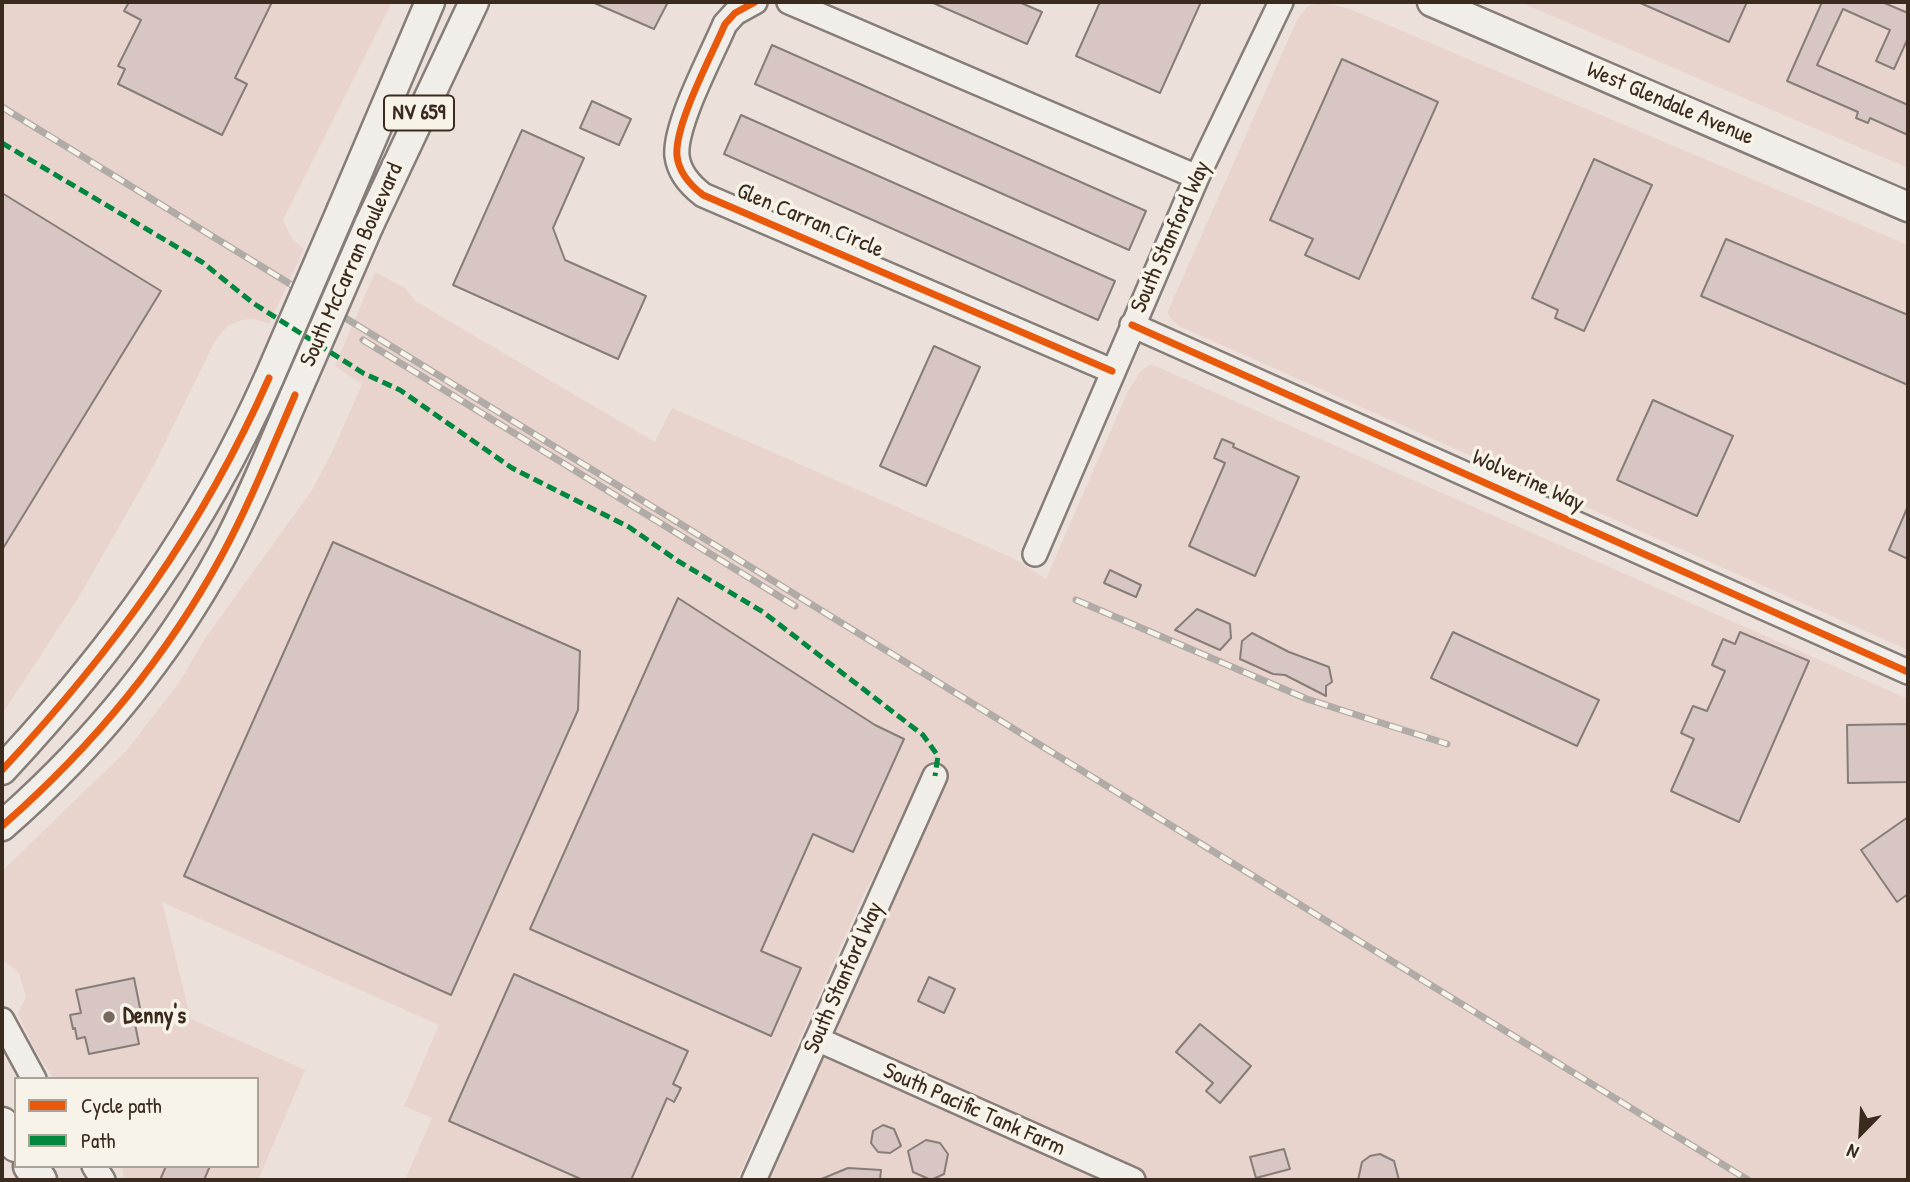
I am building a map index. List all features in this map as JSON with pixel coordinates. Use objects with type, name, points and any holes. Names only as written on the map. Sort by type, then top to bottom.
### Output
[{"type":"highway","points":[[2,1124],[14,1142]]},
{"type":"main road","name":"South McCarran Boulevard","points":[[2,770],[78,685],[149,595],[212,494],[269,378],[430,2]]},
{"type":"main road","name":"South McCarran Boulevard","points":[[2,826],[88,742],[175,632],[222,554],[369,226],[474,2]]},
{"type":"main road","name":"West Glendale Avenue","points":[[1432,2],[1908,206]]},
{"type":"street","name":"Glen Carran Circle","points":[[755,2],[735,13],[725,24],[681,127],[677,157],[690,185],[703,195],[1112,371]]},
{"type":"street","points":[[789,2],[1196,177]]},
{"type":"street","name":"South Stanford Way","points":[[1035,554],[1196,177],[1281,2]]},
{"type":"street","name":"Wolverine Way","points":[[1132,325],[1908,672]]},
{"type":"street","name":"South Stanford Way","points":[[754,1180],[935,776]]},
{"type":"street","points":[[2,1020],[33,1077]]},
{"type":"street","name":"South Pacific Tank Farm","points":[[817,1039],[1133,1180]]},
{"type":"shaded area","points":[[2,2],[392,2],[283,220],[292,239],[304,249],[269,324],[254,319],[242,320],[227,326],[215,341],[153,467],[79,597],[2,714]]},
{"type":"shaded area","points":[[1322,2],[1350,9],[1908,245],[1908,650],[1179,326],[1169,317],[1168,311],[1297,20],[1308,6]]},
{"type":"shaded area","points":[[1520,2],[1908,2],[1908,168],[1723,89]]},
{"type":"shaded area","points":[[375,272],[405,288],[415,301],[655,442],[672,408],[1015,559],[1046,579],[1128,391],[1141,371],[1149,365],[1155,366],[1908,699],[1908,1180],[769,1180],[947,782],[927,772],[862,898],[737,1180],[405,1180],[432,1118],[404,1106],[439,1025],[162,902],[191,1019],[305,1070],[258,1180],[124,1180],[122,1168],[259,1168],[259,1077],[53,1077],[35,1050],[18,1014],[26,997],[19,973],[2,959],[2,871],[126,751],[179,683],[204,640],[312,490],[362,384],[335,366]]},
{"type":"building","points":[[129,2],[272,2],[235,78],[247,84],[222,135],[118,84],[125,69],[118,66],[141,20],[124,11]]},
{"type":"building","points":[[592,2],[668,2],[654,29]]},
{"type":"building","points":[[931,2],[1019,2],[1042,12],[1027,44]]},
{"type":"building","points":[[1100,2],[1201,2],[1160,93],[1076,56]]},
{"type":"building","points":[[1638,2],[1747,2],[1729,42]]},
{"type":"building","points":[[1822,2],[1882,2],[1908,13],[1908,38],[1894,69],[1876,61],[1890,30],[1843,9],[1817,65],[1908,105],[1908,135],[1870,118],[1868,123],[1856,118],[1858,112],[1787,81]]},
{"type":"building","points":[[772,45],[1146,211],[1129,250],[755,84]]},
{"type":"building","points":[[1342,59],[1438,102],[1359,279],[1305,255],[1313,239],[1270,220]]},
{"type":"building","points":[[592,101],[631,119],[619,145],[580,128]]},
{"type":"building","points":[[741,115],[1115,281],[1098,320],[724,154]]},
{"type":"building","points":[[522,130],[584,158],[553,228],[565,260],[646,296],[618,359],[453,285]]},
{"type":"building","points":[[1594,159],[1652,185],[1584,331],[1555,318],[1558,310],[1532,298]]},
{"type":"building","points":[[2,193],[161,291],[2,550]]},
{"type":"building","points":[[1726,239],[1908,315],[1908,385],[1701,296]]},
{"type":"building","points":[[934,346],[980,367],[926,486],[880,466]]},
{"type":"building","points":[[1653,400],[1733,436],[1697,516],[1617,480]]},
{"type":"building","points":[[1222,439],[1234,444],[1233,447],[1299,477],[1255,576],[1189,546],[1225,463],[1214,458]]},
{"type":"building","points":[[1908,506],[1908,559],[1889,550]]},
{"type":"building","points":[[333,542],[580,651],[578,710],[451,995],[184,876]]},
{"type":"building","points":[[1110,570],[1141,585],[1136,597],[1104,583]]},
{"type":"building","points":[[678,598],[875,725],[904,739],[853,852],[813,834],[761,951],[801,968],[771,1036],[530,929]]},
{"type":"building","points":[[1197,609],[1230,624],[1231,638],[1220,650],[1175,630]]},
{"type":"building","points":[[1453,632],[1599,700],[1577,746],[1431,678]]},
{"type":"building","points":[[1740,632],[1809,661],[1739,822],[1671,791],[1694,739],[1681,733],[1693,706],[1707,711],[1725,671],[1712,665],[1723,639],[1735,644]]},
{"type":"building","points":[[1252,633],[1289,652],[1329,667],[1332,682],[1326,686],[1326,696],[1285,675],[1273,674],[1240,659],[1242,641]]},
{"type":"building","points":[[1908,724],[1908,782],[1848,783],[1847,725]]},
{"type":"building","points":[[1908,817],[1908,894],[1897,902],[1861,850]]},
{"type":"building","points":[[514,974],[688,1051],[673,1084],[681,1088],[674,1102],[667,1098],[631,1180],[583,1180],[449,1121]]},
{"type":"building","points":[[929,977],[955,989],[944,1013],[918,1001]]},
{"type":"building","points":[[134,978],[142,1018],[134,1019],[139,1044],[89,1054],[85,1037],[77,1039],[70,1015],[81,1013],[76,990]]},
{"type":"building","points":[[1200,1024],[1251,1066],[1220,1103],[1206,1091],[1213,1083],[1176,1052]]},
{"type":"building","points":[[883,1125],[894,1129],[901,1146],[890,1153],[878,1152],[871,1143],[873,1131]]},
{"type":"building","points":[[926,1140],[940,1143],[948,1154],[944,1174],[931,1180],[913,1172],[908,1151]]},
{"type":"building","points":[[1284,1149],[1290,1169],[1256,1178],[1250,1157]]},
{"type":"building","points":[[1380,1154],[1394,1161],[1399,1180],[1358,1180],[1362,1162],[1370,1156]]},
{"type":"building","points":[[165,1168],[209,1168],[204,1180],[160,1180]]},
{"type":"building","points":[[848,1168],[881,1170],[880,1180],[819,1180]]},
{"type":"railway","points":[[2,107],[1748,1180]]},
{"type":"railway","points":[[363,340],[795,606]]},
{"type":"railway","points":[[1076,600],[1307,699],[1447,744]]},
{"type":"marked path","points":[[2,143],[202,262],[253,303],[363,373],[400,390],[512,468],[629,527],[678,561],[763,612],[923,735],[938,756],[935,776]]},
{"type":"cycle path","points":[[755,2],[735,13],[725,24],[681,127],[678,162],[694,187],[703,195],[1112,371]]},
{"type":"cycle path","points":[[1132,325],[1908,672]]},
{"type":"cycle path","points":[[2,770],[82,679],[152,586],[215,486],[269,378]]},
{"type":"cycle path","points":[[2,826],[96,734],[151,666],[176,630],[222,555],[295,395]]},
{"type":"place","name":"Denny's","points":[[109,1017]]}]
